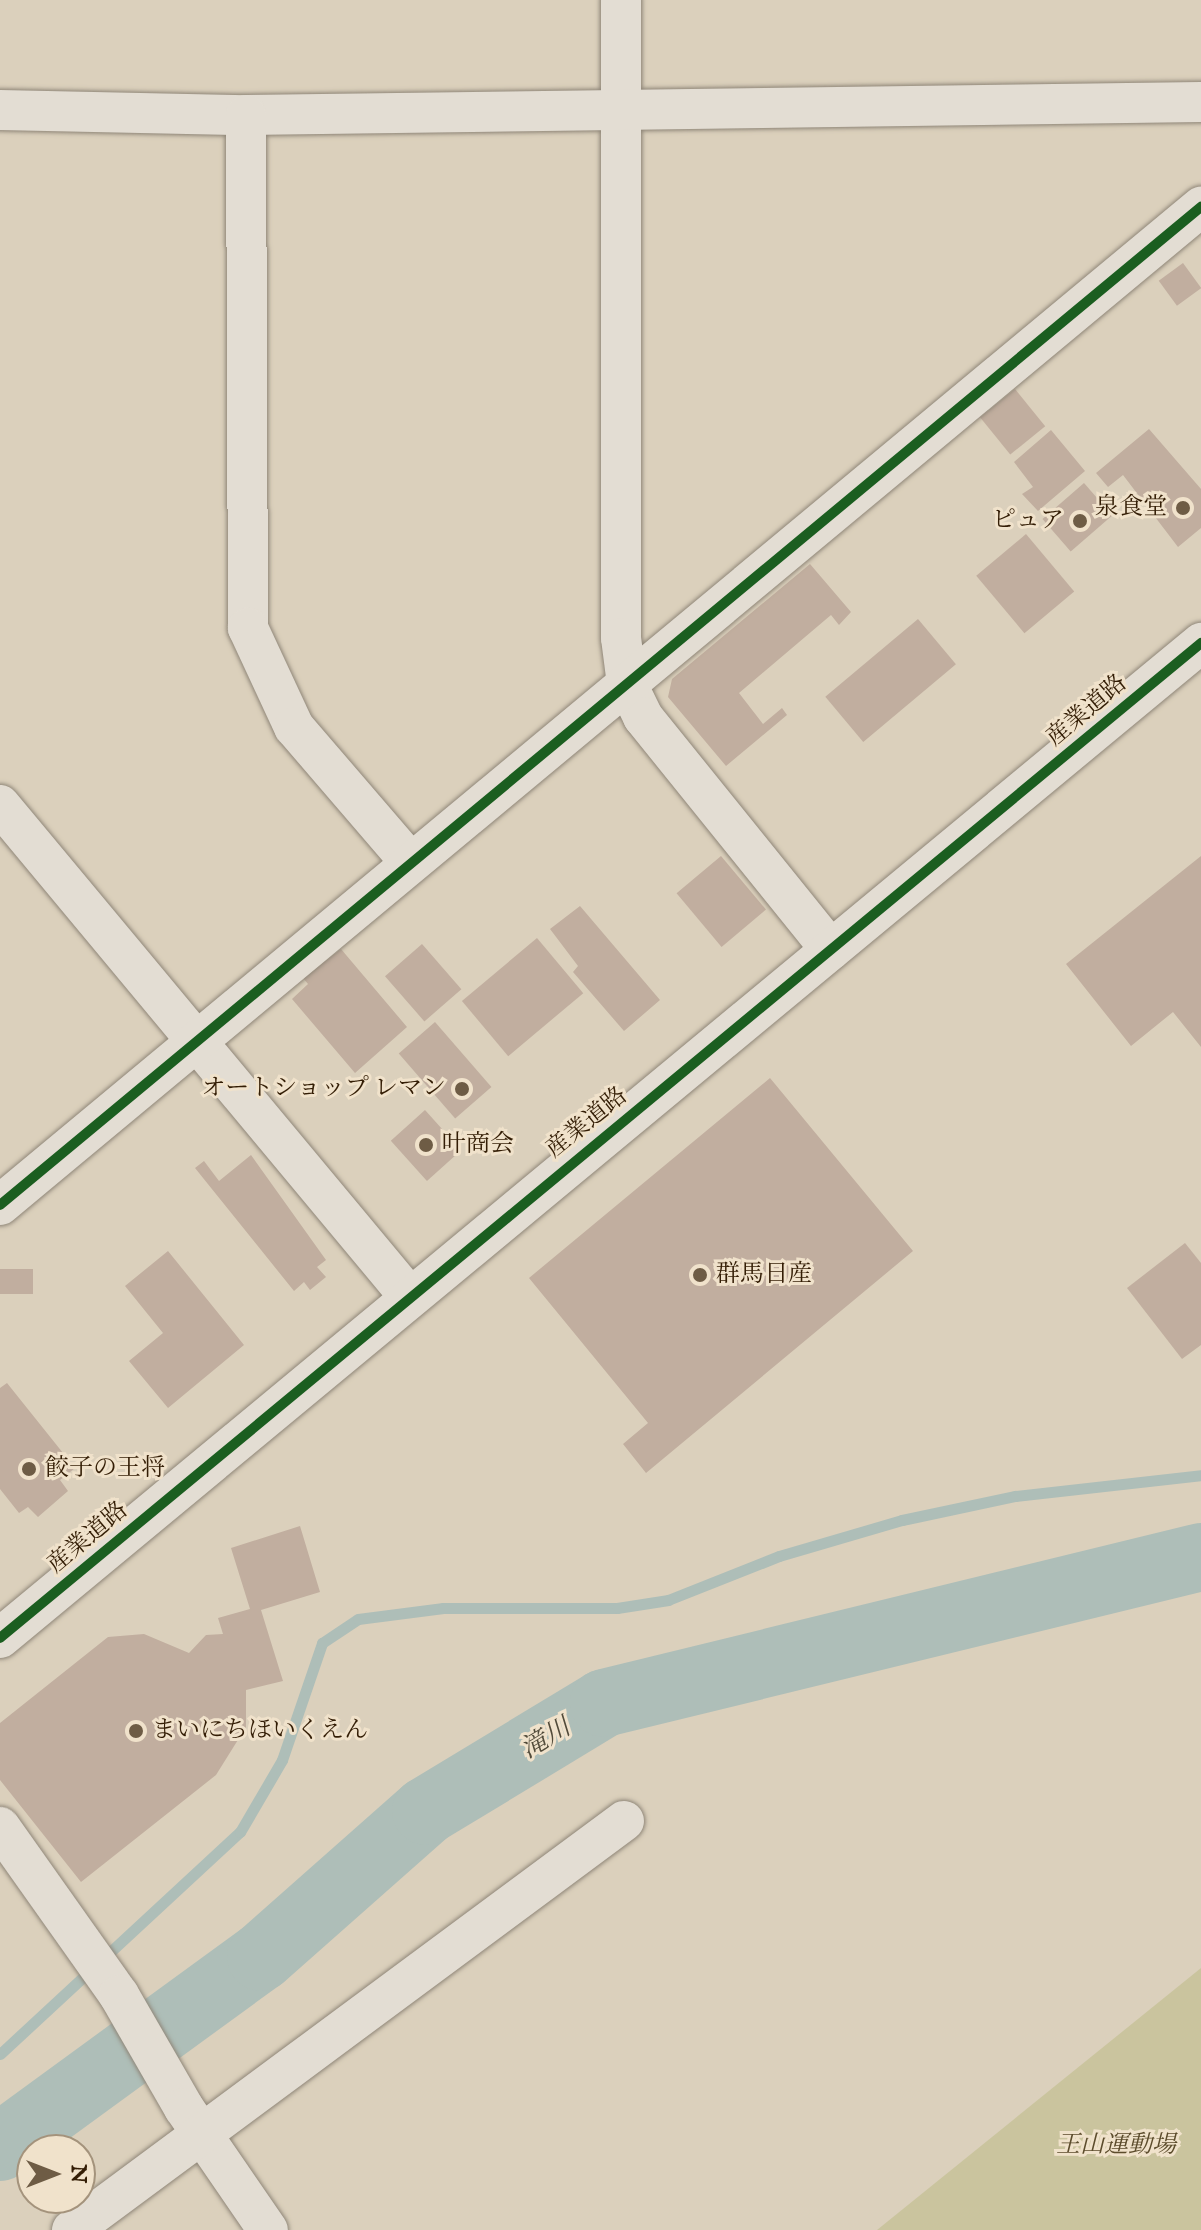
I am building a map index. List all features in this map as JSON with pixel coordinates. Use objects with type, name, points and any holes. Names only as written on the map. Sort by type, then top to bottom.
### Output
[{"type":"street","points":[[621,0],[621,638],[627,684],[643,717],[831,950]]},
{"type":"street","points":[[0,110],[246,115],[1201,102]]},
{"type":"street","points":[[246,115],[248,628],[294,727],[410,862]]},
{"type":"street","points":[[0,1205],[1201,207]]},
{"type":"street","name":"産業道路","points":[[0,1638],[408,1295],[1201,643]]},
{"type":"street","points":[[0,805],[408,1295]]},
{"type":"street","points":[[72,2230],[193,2122],[624,1821]]},
{"type":"street","points":[[0,1827],[119,1995],[193,2122],[268,2230]]},
{"type":"green space","name":"王山運動場","points":[[1201,1968],[1201,2230],[877,2230]]},
{"type":"building","points":[[1183,263],[1201,288],[1177,306],[1159,281]]},
{"type":"building","points":[[1015,389],[1045,426],[1010,455],[980,417]]},
{"type":"building","points":[[1149,429],[1201,489],[1201,528],[1178,547],[1123,475],[1108,487],[1096,473]]},
{"type":"building","points":[[1051,430],[1085,471],[1038,511],[1022,494],[1033,487],[1014,462]]},
{"type":"building","points":[[1084,483],[1112,515],[1071,552],[1042,519]]},
{"type":"building","points":[[1026,534],[1074,591],[1024,633],[976,576]]},
{"type":"building","points":[[810,564],[851,612],[839,625],[831,615],[739,693],[763,724],[782,708],[787,715],[726,766],[668,697],[672,679]]},
{"type":"building","points":[[918,619],[956,664],[863,742],[825,697]]},
{"type":"building","points":[[721,856],[766,910],[722,947],[677,893]]},
{"type":"building","points":[[1201,856],[1201,1047],[1173,1012],[1131,1046],[1066,964]]},
{"type":"building","points":[[580,906],[660,1000],[624,1031],[573,972],[578,966],[550,929]]},
{"type":"building","points":[[537,938],[583,993],[508,1056],[462,1001]]},
{"type":"building","points":[[422,944],[461,989],[424,1021],[385,976]]},
{"type":"building","points":[[341,949],[407,1027],[355,1073],[292,999],[308,984],[303,978]]},
{"type":"building","points":[[435,1022],[491,1087],[455,1118],[399,1053]]},
{"type":"building","points":[[770,1078],[913,1251],[646,1473],[623,1444],[648,1423],[529,1278]]},
{"type":"building","points":[[425,1110],[461,1150],[427,1181],[391,1141]]},
{"type":"building","points":[[251,1155],[326,1260],[317,1267],[326,1277],[310,1290],[304,1282],[294,1291],[195,1168],[204,1161],[219,1181]]},
{"type":"building","points":[[1185,1243],[1201,1263],[1201,1345],[1182,1359],[1127,1288]]},
{"type":"building","points":[[168,1251],[244,1345],[168,1408],[129,1361],[163,1333],[125,1286]]},
{"type":"building","points":[[0,1269],[33,1269],[33,1294],[0,1294]]},
{"type":"building","points":[[7,1383],[75,1468],[60,1480],[68,1491],[38,1517],[28,1507],[19,1513],[0,1489],[0,1388]]},
{"type":"building","points":[[300,1526],[320,1592],[261,1610],[283,1681],[246,1690],[246,1727],[216,1775],[81,1882],[0,1780],[0,1723],[108,1637],[144,1634],[189,1653],[206,1635],[223,1634],[218,1618],[250,1609],[231,1548]]},
{"type":"waterway","points":[[0,2054],[240,1832],[282,1760],[322,1643],[358,1619],[443,1608],[617,1608],[668,1600],[779,1556],[902,1520],[1015,1496],[1201,1475]]},
{"type":"waterway","name":"滝川","points":[[0,2147],[261,1957],[426,1811],[604,1703],[1201,1557]]},
{"type":"cycle path","points":[[0,1205],[1201,207]]},
{"type":"cycle path","points":[[0,1638],[1201,643]]},
{"type":"place","name":"泉食堂","points":[[1183,508]]},
{"type":"place","name":"ピュア","points":[[1080,521]]},
{"type":"place","name":"オートショップ レマン","points":[[462,1089]]},
{"type":"place","name":"叶商会","points":[[426,1145]]},
{"type":"place","name":"群馬日産","points":[[700,1275]]},
{"type":"place","name":"餃子の王将","points":[[29,1469]]},
{"type":"place","name":"まいにちほいくえん","points":[[136,1731]]}]
